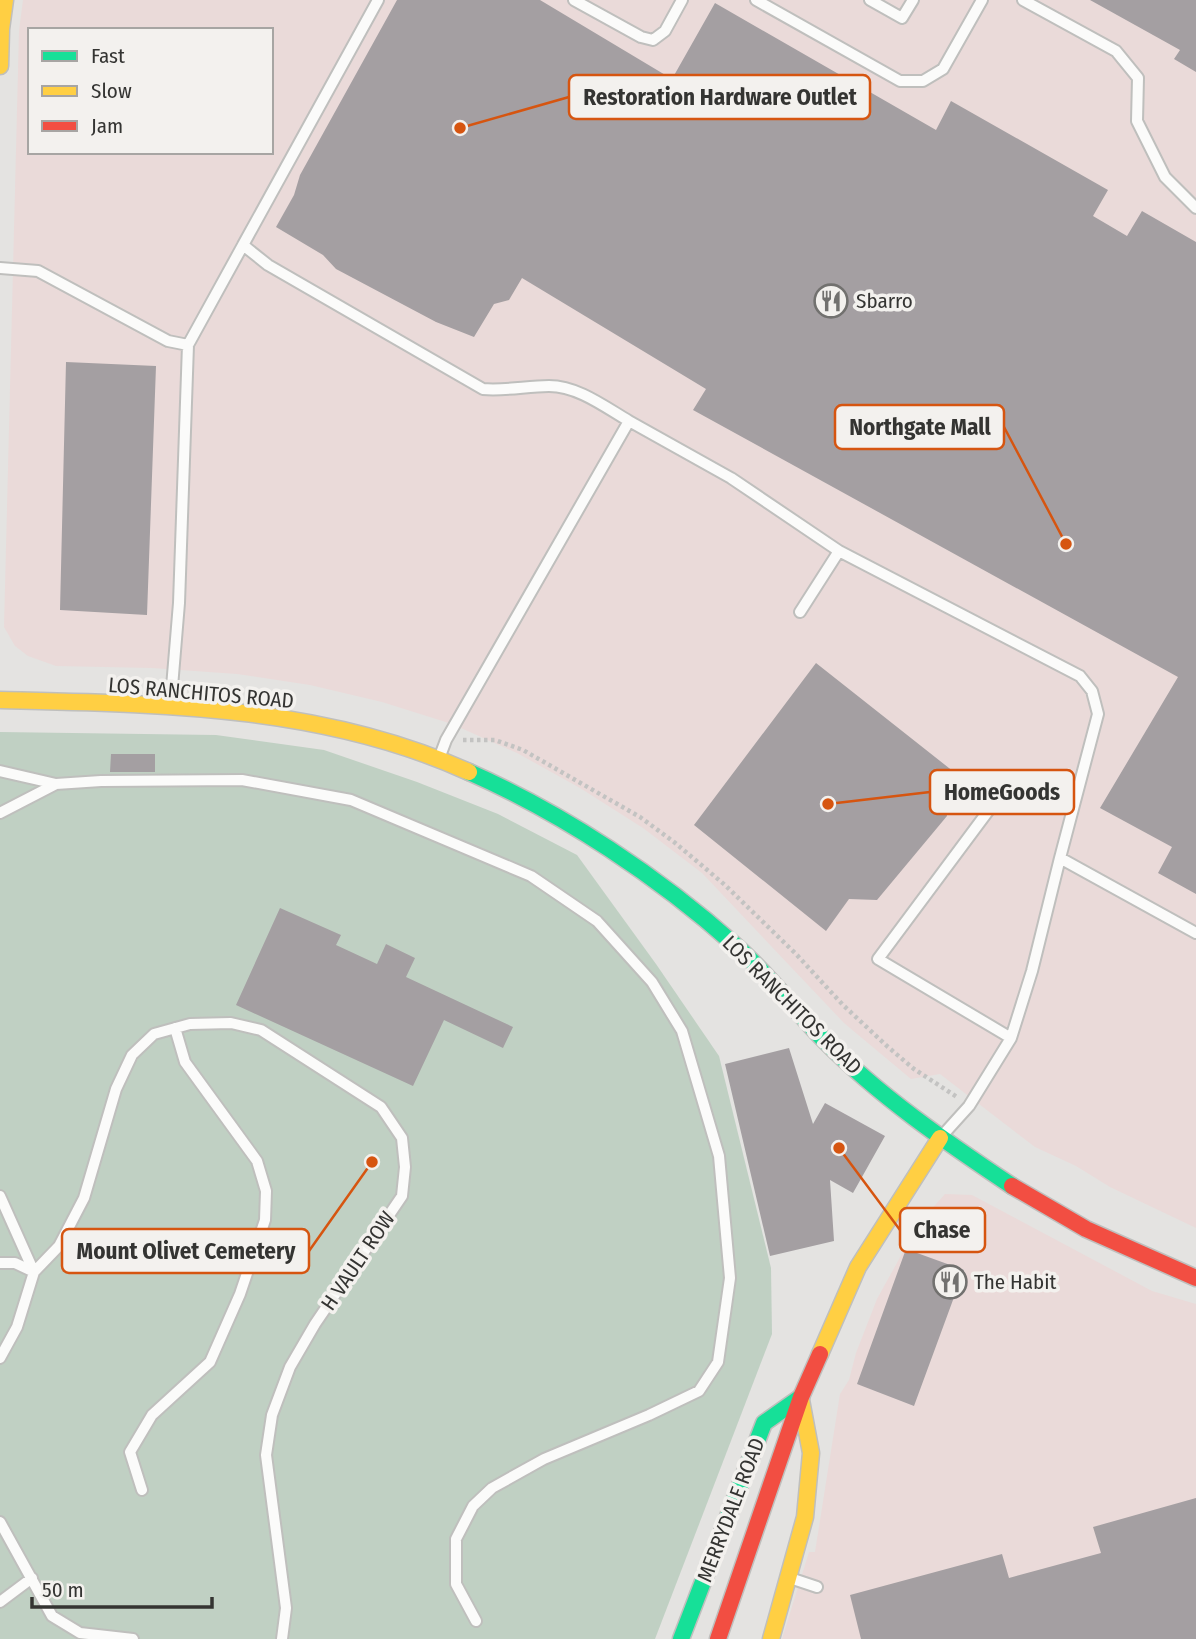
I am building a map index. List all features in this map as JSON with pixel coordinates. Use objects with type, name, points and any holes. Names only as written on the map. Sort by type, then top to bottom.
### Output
[{"type":"main road","points":[[0,66],[5,0]]},
{"type":"main road","name":"LOS RANCHITOS ROAD","points":[[151,685],[178,687]]},
{"type":"main road","name":"LOS RANCHITOS ROAD","points":[[0,700],[149,704],[232,710],[302,721],[372,737],[439,758],[501,786],[562,819],[640,870],[710,924],[738,947],[824,1040],[869,1082],[940,1138],[1012,1186],[1086,1229],[1196,1278]]},
{"type":"main road","name":"LOS RANCHITOS ROAD","points":[[690,886],[710,924]]},
{"type":"main road","name":"MERRYDALE ROAD","points":[[718,1639],[801,1397],[858,1266],[940,1138]]},
{"type":"main road","points":[[771,1639],[805,1517],[811,1453],[801,1397]]},
{"type":"main road","name":"MERRYDALE ROAD","points":[[681,1639],[764,1423],[801,1397]]},
{"type":"lane","points":[[178,687],[188,345],[378,0]]},
{"type":"lane","points":[[574,0],[641,37],[653,40],[665,31],[682,0]]},
{"type":"lane","points":[[756,0],[900,81],[923,81],[943,69],[982,0]]},
{"type":"lane","points":[[870,0],[902,18],[914,0]]},
{"type":"lane","points":[[1023,0],[1116,51],[1138,78],[1137,121],[1165,177],[1196,208]]},
{"type":"lane","points":[[243,245],[268,265],[484,390],[506,391],[551,386],[581,394],[731,478],[839,551],[1080,676],[1092,691],[1098,714],[1032,971],[1011,1038],[969,1106],[940,1138]]},
{"type":"lane","points":[[0,268],[38,271],[168,341],[188,345]]},
{"type":"lane","points":[[439,758],[446,741],[629,421]]},
{"type":"lane","points":[[800,612],[839,551]]},
{"type":"lane","points":[[0,771],[56,784],[242,780],[351,800],[531,876],[597,920],[652,982],[682,1031],[719,1156],[730,1278],[718,1362],[699,1391],[544,1459],[492,1488],[474,1506],[456,1539],[456,1584],[476,1621]]},
{"type":"lane","points":[[1009,783],[878,959],[1011,1038]]},
{"type":"lane","points":[[0,813],[56,784]]},
{"type":"lane","points":[[1060,858],[1196,933]]},
{"type":"lane","name":"H VAULT ROW","points":[[174,1028],[190,1024],[231,1023],[261,1030],[381,1107],[402,1138],[405,1167],[402,1196],[315,1324],[290,1367],[272,1415],[266,1455],[286,1608],[282,1639]]},
{"type":"lane","points":[[0,1359],[17,1327],[34,1272],[59,1246],[84,1198],[116,1089],[132,1055],[154,1034],[174,1028],[185,1062],[257,1161],[266,1191],[265,1220],[240,1294],[211,1362],[152,1415],[130,1452],[142,1490]]},
{"type":"lane","points":[[0,1196],[34,1272]]},
{"type":"lane","points":[[0,1263],[15,1263],[34,1272]]},
{"type":"lane","points":[[0,1522],[52,1616],[80,1633],[133,1639]]},
{"type":"lane","points":[[0,1601],[32,1578]]},
{"type":"lane","points":[[790,1578],[817,1587]]},
{"type":"shaded area","points":[[23,0],[1196,0],[1196,1228],[1035,1147],[940,1074],[911,1079],[844,1023],[702,873],[643,828],[580,788],[517,753],[452,724],[382,702],[310,685],[237,674],[152,668],[56,666],[28,656],[15,646],[4,627],[19,31]]},
{"type":"shaded area","points":[[945,1194],[972,1195],[1152,1291],[1196,1304],[1196,1639],[782,1639],[809,1552],[815,1552],[840,1394],[849,1380],[856,1353],[877,1299],[919,1223]]},
{"type":"green space","points":[[0,732],[216,735],[324,750],[417,782],[498,814],[577,855],[656,964],[719,1056],[771,1268],[772,1334],[655,1639],[0,1639]]},
{"type":"building","points":[[397,0],[540,0],[672,79],[715,3],[936,130],[951,101],[1108,190],[1093,216],[1127,236],[1142,211],[1196,242],[1196,894],[1158,873],[1172,847],[1100,808],[1178,677],[693,410],[706,389],[522,278],[509,300],[494,304],[474,337],[436,322],[336,269],[323,255],[276,227],[294,195],[300,175]]},
{"type":"building","points":[[1090,0],[1196,0],[1196,72],[1174,59],[1180,50]]},
{"type":"building","points":[[66,362],[156,366],[147,615],[60,610]]},
{"type":"building","points":[[816,663],[954,772],[940,784],[947,816],[877,900],[849,899],[826,931],[694,825]]},
{"type":"building","points":[[111,754],[155,754],[155,772],[110,772]]},
{"type":"building","points":[[280,908],[341,935],[336,945],[377,964],[386,944],[415,958],[406,977],[513,1027],[503,1048],[444,1020],[413,1086],[236,1005]]},
{"type":"building","points":[[789,1048],[813,1124],[825,1103],[885,1136],[853,1193],[830,1180],[834,1241],[770,1256],[725,1064]]},
{"type":"building","points":[[906,1249],[964,1270],[914,1406],[857,1384]]},
{"type":"building","points":[[1196,1498],[1196,1639],[861,1639],[850,1595],[1002,1554],[1009,1578],[1101,1553],[1093,1527]]},
{"type":"traffic: fast","points":[[469,772],[575,827],[675,896],[748,957],[823,1039],[867,1080],[938,1135],[1012,1186]]},
{"type":"traffic: fast","points":[[681,1639],[764,1423],[801,1397]]},
{"type":"traffic: slow","points":[[0,66],[5,0]]},
{"type":"traffic: slow","points":[[0,700],[180,707],[298,721],[356,733],[413,750],[469,772]]},
{"type":"traffic: slow","points":[[820,1354],[858,1267],[940,1138]]},
{"type":"traffic: slow","points":[[771,1639],[805,1517],[811,1453],[801,1400]]},
{"type":"traffic: jam","points":[[1012,1186],[1086,1229],[1196,1278]]},
{"type":"traffic: jam","points":[[718,1639],[801,1397],[820,1354]]},
{"type":"place","name":"Restoration Hardware Outlet","points":[[460,128]]},
{"type":"place","name":"Sbarro","points":[[831,301]]},
{"type":"place","name":"Northgate Mall","points":[[1066,544]]},
{"type":"place","name":"HomeGoods","points":[[828,804]]},
{"type":"place","name":"Chase","points":[[839,1148]]},
{"type":"place","name":"Mount Olivet Cemetery","points":[[372,1162]]},
{"type":"place","name":"The Habit","points":[[950,1282]]}]
